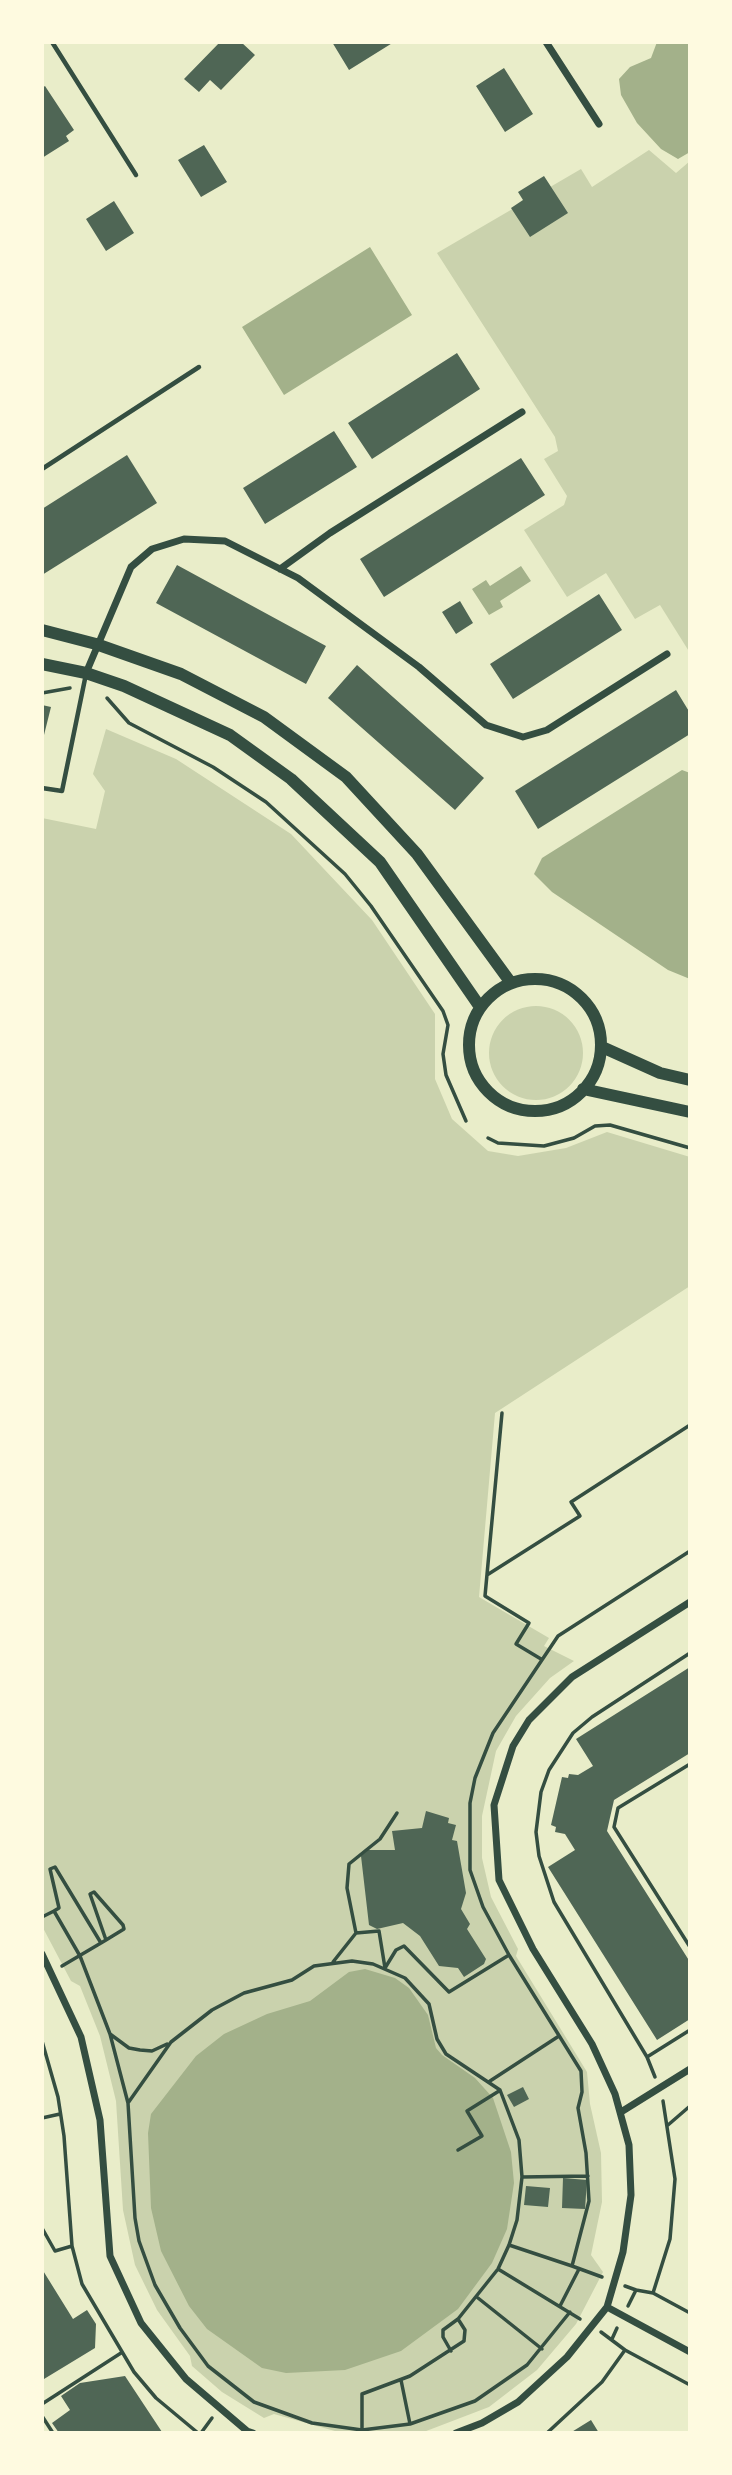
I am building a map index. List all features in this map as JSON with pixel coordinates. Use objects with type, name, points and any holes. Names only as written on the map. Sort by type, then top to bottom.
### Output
[{"type":"street","points":[[546,42],[599,124]]},
{"type":"street","points":[[280,569],[330,533],[522,412]]},
{"type":"street","points":[[86,673],[96,644],[131,567],[152,549],[184,539],[225,541],[298,578],[419,667],[486,725],[523,737],[547,730],[667,654]]},
{"type":"street","points":[[42,630],[96,644],[181,674],[264,717],[345,777],[417,854],[511,983]]},
{"type":"street","points":[[42,664],[86,673],[124,686],[230,735],[291,779],[380,862],[480,1007]]},
{"type":"street","points":[[531,978],[558,982],[582,997],[597,1020],[602,1047],[595,1074],[578,1096],[553,1109],[525,1111],[499,1101],[479,1082],[469,1056],[470,1028],[480,1007],[511,983],[531,978]]},
{"type":"street","points":[[602,1047],[660,1073],[690,1080]]},
{"type":"street","points":[[583,1089],[690,1112]]},
{"type":"street","points":[[456,2433],[482,2423],[518,2402],[567,2357],[607,2307],[623,2252],[631,2194],[629,2145],[621,2112],[592,2044],[533,1949],[499,1880],[494,1805],[513,1746],[529,1720],[572,1677],[690,1602]]},
{"type":"street","points":[[42,1954],[81,2037],[100,2120],[110,2256],[141,2323],[186,2379],[247,2431],[253,2433]]},
{"type":"street","points":[[621,2112],[690,2069]]},
{"type":"street","points":[[607,2307],[690,2352]]},
{"type":"lane","points":[[52,42],[135,176]]},
{"type":"lane","points":[[42,469],[199,367]]},
{"type":"lane","points":[[42,788],[62,791],[86,673]]},
{"type":"path","points":[[42,693],[74,687]]},
{"type":"path","points":[[106,696],[129,723],[214,766],[266,802],[345,874],[371,906],[443,1011],[447,1025],[443,1054],[446,1074],[466,1121]]},
{"type":"path","points":[[488,1138],[498,1143],[544,1146],[573,1138],[595,1126],[610,1125],[690,1148]]},
{"type":"path","points":[[502,1413],[485,1596],[529,1623],[516,1644],[541,1659]]},
{"type":"path","points":[[487,1575],[580,1516],[571,1502],[690,1425]]},
{"type":"path","points":[[572,2266],[589,2201],[578,2108],[582,2092],[581,2071],[509,1955],[483,1907],[470,1870],[470,1802],[478,1769],[493,1733],[558,1636],[690,1551]]},
{"type":"path","points":[[653,2293],[670,2239],[675,2179],[668,2125],[659,2088],[648,2057],[554,1902],[539,1856],[536,1832],[538,1809],[549,1770],[573,1733],[592,1717],[690,1653]]},
{"type":"path","points":[[690,1764],[618,1808],[614,1827],[690,1947]]},
{"type":"path","points":[[356,1933],[347,1888],[349,1864],[380,1839],[397,1813]]},
{"type":"path","points":[[42,1917],[59,1908],[50,1869],[55,1867],[101,1943]]},
{"type":"path","points":[[80,1956],[124,1929],[94,1892],[90,1894],[106,1940]]},
{"type":"path","points":[[54,1911],[80,1956],[110,2034],[128,2103],[139,2241],[155,2285],[180,2328],[208,2366],[254,2402],[313,2423],[362,2431],[410,2424],[475,2401],[521,2370],[542,2349],[570,2312],[498,2269]]},
{"type":"path","points":[[333,1962],[356,1933],[379,1931],[385,1968]]},
{"type":"path","points":[[385,1968],[396,1950],[404,1946],[449,1992],[509,1955]]},
{"type":"path","points":[[110,2034],[129,2048],[152,2051],[171,2042],[224,2003],[244,1993],[292,1980],[324,1963],[362,1962],[385,1968],[405,1978],[424,1997],[433,2014],[437,2039],[446,2054],[500,2090],[519,2140],[522,2177],[517,2220],[509,2245],[498,2269],[478,2297],[458,2319],[443,2330],[443,2337],[451,2351]]},
{"type":"path","points":[[648,2057],[690,2030]]},
{"type":"path","points":[[489,2081],[559,2036]]},
{"type":"path","points":[[128,2103],[171,2042]]},
{"type":"path","points":[[458,2150],[482,2136],[467,2110],[500,2090]]},
{"type":"path","points":[[668,2125],[690,2106]]},
{"type":"path","points":[[42,2118],[61,2114]]},
{"type":"path","points":[[522,2177],[588,2176]]},
{"type":"path","points":[[42,2228],[55,2251],[72,2246]]},
{"type":"path","points":[[509,2245],[579,2269],[560,2306]]},
{"type":"path","points":[[690,2313],[653,2293],[636,2290],[612,2339],[625,2350],[690,2385]]},
{"type":"path","points":[[478,2297],[542,2349]]},
{"type":"path","points":[[362,2431],[362,2394],[401,2380],[464,2341],[466,2335],[458,2319]]},
{"type":"path","points":[[547,2433],[602,2382],[625,2350]]},
{"type":"path","points":[[42,2404],[121,2353]]},
{"type":"path","points":[[401,2380],[410,2424]]},
{"type":"path","points":[[42,2416],[53,2433]]},
{"type":"path","points":[[401,2426],[402,2433]]},
{"type":"shaded area","points":[[657,42],[690,42],[690,152],[678,159],[661,149],[637,123],[621,95],[619,79],[630,67],[651,58]]},
{"type":"shaded area","points":[[649,150],[676,173],[690,161],[690,653],[660,605],[635,619],[606,573],[567,597],[524,530],[564,505],[567,496],[544,459],[558,451],[555,437],[437,253],[581,169],[592,187]]},
{"type":"shaded area","points":[[370,247],[412,315],[284,395],[242,327]]},
{"type":"shaded area","points":[[521,566],[531,581],[500,601],[503,607],[489,615],[472,589],[486,580],[490,586]]},
{"type":"shaded area","points":[[106,729],[176,759],[291,834],[372,920],[435,1014],[435,1079],[452,1119],[488,1151],[518,1156],[566,1148],[607,1132],[690,1157],[690,1286],[495,1413],[479,1597],[549,1638],[544,1646],[574,1661],[550,1678],[516,1716],[496,1751],[482,1816],[482,1858],[491,1897],[518,1949],[516,1956],[587,2072],[590,2104],[601,2153],[602,2202],[591,2255],[603,2272],[576,2324],[537,2370],[489,2407],[421,2433],[342,2433],[274,2414],[264,2418],[222,2392],[192,2366],[190,2356],[157,2310],[135,2265],[123,2210],[116,2101],[100,2036],[80,1986],[71,1981],[42,1926],[42,818],[96,829],[105,791],[93,774]]},
{"type":"shaded area","points":[[682,770],[690,773],[690,979],[668,970],[552,892],[534,874],[542,858]]},
{"type":"shaded area","points":[[536,1006],[554,1009],[569,1020],[580,1035],[583,1053],[580,1071],[569,1086],[554,1097],[536,1100],[518,1097],[503,1086],[492,1071],[489,1053],[492,1035],[503,1020],[518,1009]]},
{"type":"shaded area","points":[[365,1969],[395,1978],[409,1988],[428,2015],[436,2048],[475,2078],[493,2098],[511,2152],[514,2183],[507,2229],[492,2263],[458,2309],[401,2351],[345,2370],[286,2373],[262,2368],[207,2329],[189,2306],[161,2251],[151,2208],[148,2133],[151,2114],[196,2056],[224,2034],[267,2014],[310,2001],[349,1972]]},
{"type":"building","points":[[220,42],[241,42],[255,55],[221,90],[210,80],[199,92],[184,79]]},
{"type":"building","points":[[332,42],[394,42],[349,70]]},
{"type":"building","points":[[504,68],[533,114],[505,132],[476,86]]},
{"type":"building","points":[[45,86],[74,130],[66,136],[69,141],[42,158],[42,88]]},
{"type":"building","points":[[204,145],[227,182],[201,197],[178,160]]},
{"type":"building","points":[[544,176],[568,213],[530,237],[511,208],[523,200],[518,192]]},
{"type":"building","points":[[114,201],[134,233],[106,251],[86,219]]},
{"type":"building","points":[[457,353],[480,389],[372,459],[348,423]]},
{"type":"building","points":[[334,431],[357,467],[265,524],[243,488]]},
{"type":"building","points":[[127,455],[157,503],[42,575],[42,509]]},
{"type":"building","points":[[521,458],[545,495],[384,597],[360,559]]},
{"type":"building","points":[[177,565],[326,646],[306,684],[156,603]]},
{"type":"building","points":[[599,594],[622,630],[513,699],[490,664]]},
{"type":"building","points":[[460,601],[473,623],[456,634],[442,612]]},
{"type":"building","points":[[357,665],[484,778],[455,810],[328,698]]},
{"type":"building","points":[[676,690],[690,713],[690,734],[538,829],[515,791]]},
{"type":"building","points":[[42,705],[51,707],[43,739],[42,739]]},
{"type":"building","points":[[690,1667],[690,1753],[614,1800],[607,1831],[690,1962],[690,2019],[657,2040],[548,1867],[575,1850],[565,1834],[555,1832],[556,1827],[551,1825],[562,1777],[568,1778],[569,1774],[578,1775],[593,1766],[576,1739]]},
{"type":"building","points":[[426,1811],[449,1818],[448,1823],[456,1825],[452,1840],[457,1841],[466,1893],[461,1909],[470,1924],[467,1929],[486,1959],[484,1964],[464,1977],[458,1968],[439,1966],[420,1936],[403,1923],[377,1929],[369,1925],[361,1856],[368,1850],[395,1850],[392,1831],[422,1828]]},
{"type":"building","points":[[523,2087],[529,2099],[514,2107],[507,2095]]},
{"type":"building","points":[[563,2178],[587,2180],[585,2209],[562,2208]]},
{"type":"building","points":[[526,2186],[550,2188],[548,2207],[524,2205]]},
{"type":"building","points":[[42,2269],[73,2319],[87,2310],[96,2324],[95,2348],[44,2379]]},
{"type":"building","points":[[125,2376],[162,2432],[59,2433],[52,2423],[70,2410],[61,2396],[80,2383]]},
{"type":"building","points":[[591,2420],[599,2433],[570,2433]]}]
